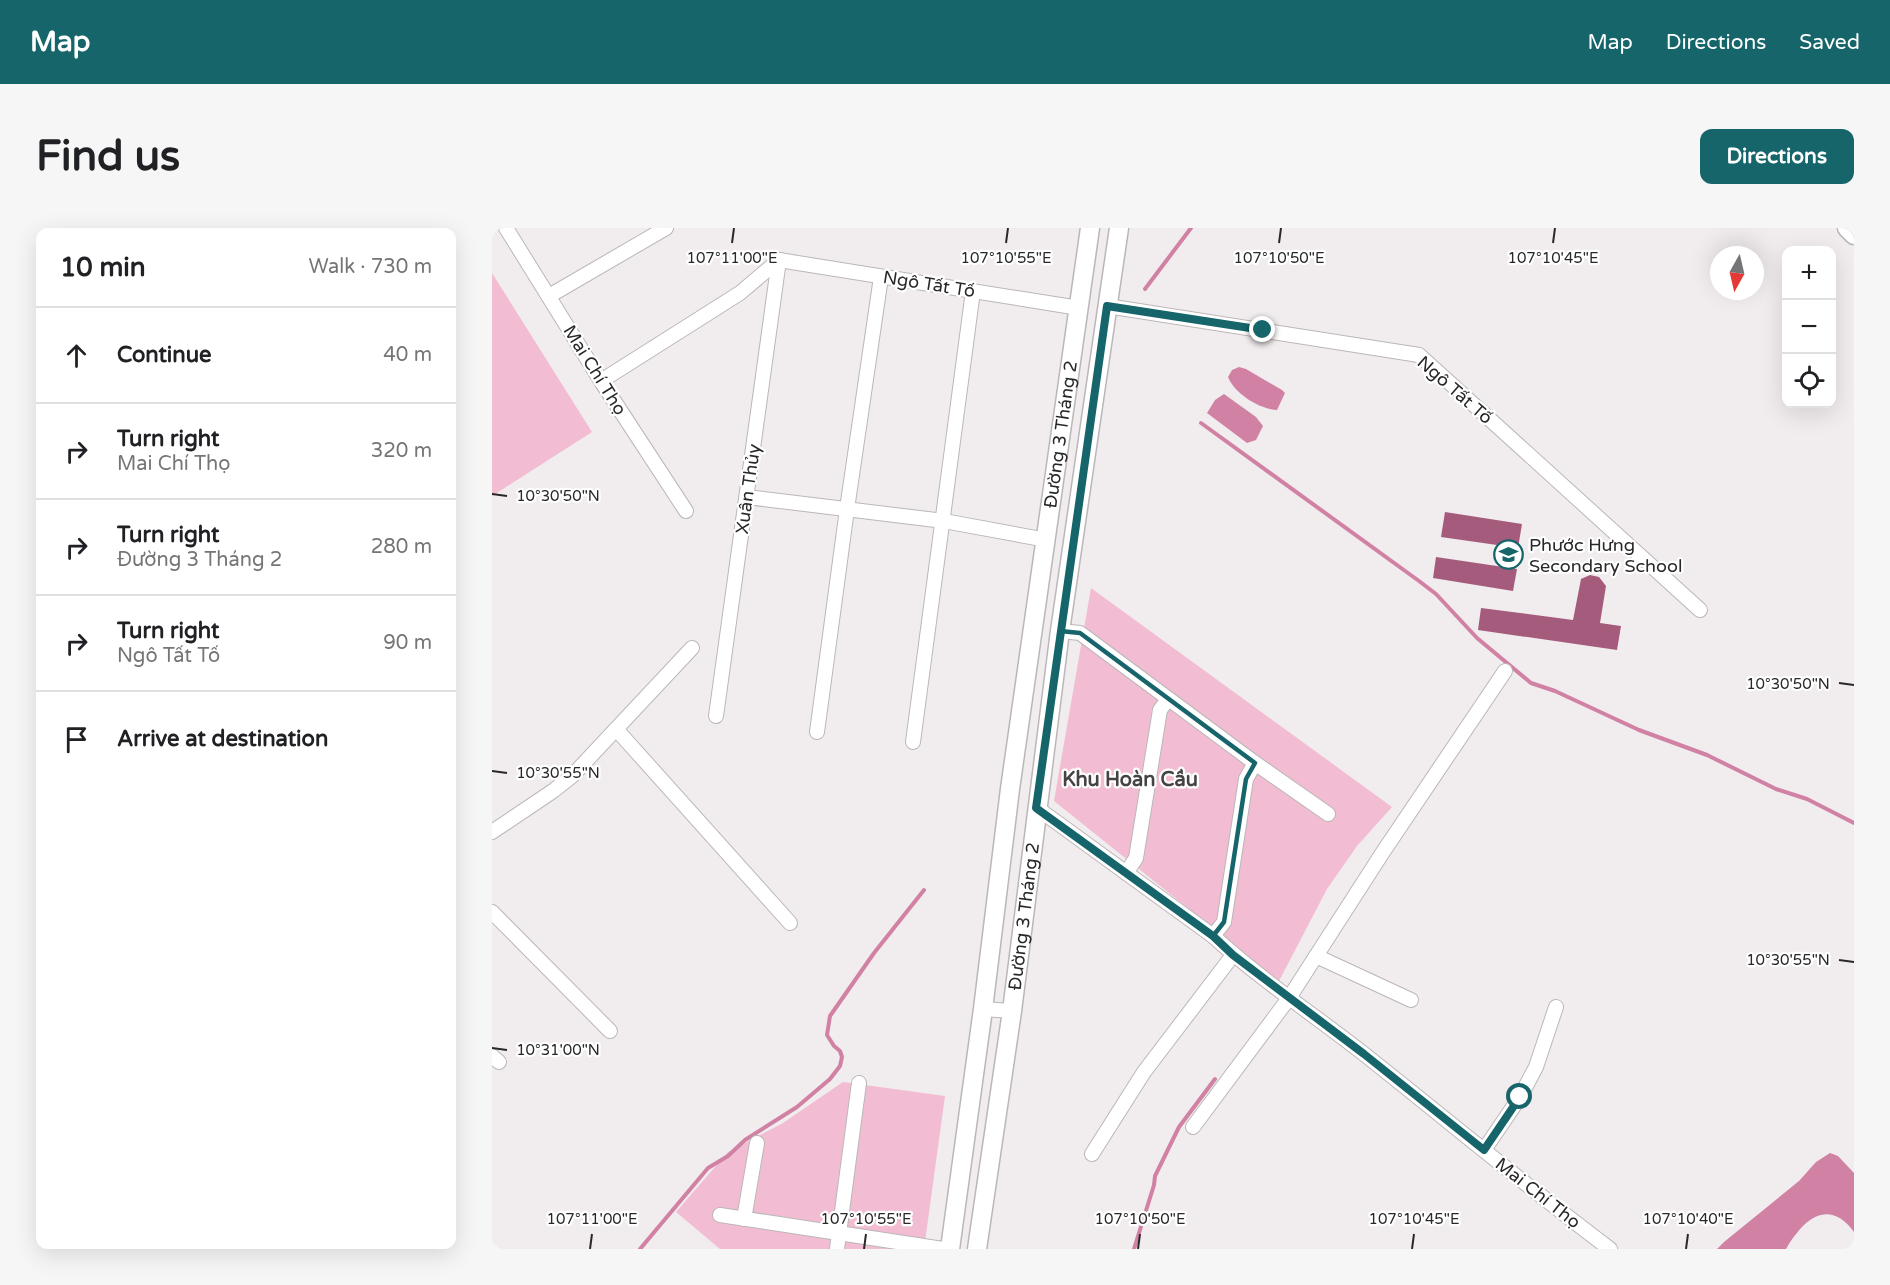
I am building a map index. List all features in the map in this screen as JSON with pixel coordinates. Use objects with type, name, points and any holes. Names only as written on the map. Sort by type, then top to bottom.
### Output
[{"type":"main road","name":"Đường 3 Tháng 2","points":[[950,1249],[1010,789],[1090,228]]},
{"type":"main road","name":"Đường 3 Tháng 2","points":[[977,1249],[1012,1011],[1060,631],[1119,228]]},
{"type":"main road","points":[[1847,228],[1854,235]]},
{"type":"street","name":"Mai Chí Thọ","points":[[506,228],[686,511]]},
{"type":"street","points":[[549,296],[666,228]]},
{"type":"street","points":[[602,381],[740,293],[778,260]]},
{"type":"street","name":"Ngô Tất Tố","points":[[778,260],[1079,308]]},
{"type":"street","name":"Xuân Thủy","points":[[716,716],[778,260]]},
{"type":"street","points":[[817,732],[881,277]]},
{"type":"street","points":[[913,742],[973,291]]},
{"type":"street","name":"Ngô Tất Tố","points":[[1107,306],[1419,355],[1700,610]]},
{"type":"street","points":[[747,497],[944,521],[1047,540]]},
{"type":"street","points":[[1060,631],[1080,633],[1328,814]]},
{"type":"street","points":[[492,832],[572,776],[692,648]]},
{"type":"street","points":[[1193,1127],[1289,998],[1383,852],[1505,671]]},
{"type":"street","points":[[1126,873],[1136,858],[1160,710],[1168,699]]},
{"type":"street","points":[[616,729],[790,923]]},
{"type":"street","points":[[1213,936],[1224,922],[1246,779],[1256,763]]},
{"type":"street","name":"Mai Chí Thọ","points":[[1036,808],[1213,936],[1233,955],[1364,1054],[1610,1249]]},
{"type":"street","points":[[492,912],[610,1031]]},
{"type":"street","points":[[1092,1154],[1144,1072],[1233,955]]},
{"type":"street","points":[[1316,956],[1411,1000]]},
{"type":"street","points":[[1484,1150],[1520,1097],[1536,1067],[1556,1006]]},
{"type":"street","points":[[983,1009],[1012,1011]]},
{"type":"street","points":[[837,1249],[859,1083]]},
{"type":"street","points":[[744,1219],[758,1143]]},
{"type":"street","points":[[720,1215],[943,1249]]},
{"type":"highlighted area","points":[[1060,631],[1080,633],[1255,763],[1246,779],[1224,922],[1213,936],[1037,808]]},
{"type":"shaded area","points":[[492,273],[592,432],[492,496]]},
{"type":"shaded area","points":[[1239,367],[1285,393],[1277,410],[1255,404],[1236,389],[1228,377],[1232,370]]},
{"type":"shaded area","points":[[1224,394],[1256,417],[1263,426],[1256,440],[1247,443],[1207,413],[1215,400]]},
{"type":"shaded area","points":[[1091,588],[1392,807],[1357,846],[1327,889],[1279,981],[1054,801]]},
{"type":"shaded area","points":[[843,1082],[945,1096],[924,1249],[720,1249],[676,1212],[728,1152],[783,1123]]},
{"type":"shaded area","points":[[1830,1153],[1838,1156],[1854,1173],[1854,1232],[1844,1221],[1826,1214],[1808,1222],[1800,1229],[1786,1249],[1717,1249],[1799,1181],[1816,1162]]},
{"type":"building","points":[[1445,512],[1522,524],[1518,548],[1441,537]]},
{"type":"building","points":[[1436,557],[1517,569],[1513,591],[1433,578]]},
{"type":"building","points":[[1590,575],[1599,577],[1606,586],[1600,623],[1621,626],[1617,650],[1478,630],[1481,608],[1573,620],[1581,579]]},
{"type":"waterway","points":[[1145,289],[1191,228]]},
{"type":"waterway","points":[[1201,423],[1436,594],[1477,638],[1531,683],[1555,691],[1639,730],[1707,755],[1776,789],[1807,799],[1854,823]]},
{"type":"waterway","points":[[640,1249],[708,1168],[728,1156],[745,1140],[797,1107],[830,1079],[840,1066],[842,1057],[827,1035],[830,1016],[874,953],[924,890]]},
{"type":"waterway","points":[[1134,1249],[1155,1176],[1179,1127],[1215,1079]]},
{"type":"place","name":"Phước Hưng Secondary School","points":[[1508,555]]},
{"type":"district","name":"Khu Hoàn Cầu","points":[[1130,779]]},
{"type":"route","points":[[1263,330],[1107,306],[1036,808],[1213,936],[1233,955],[1364,1054],[1484,1150],[1520,1097]]}]
